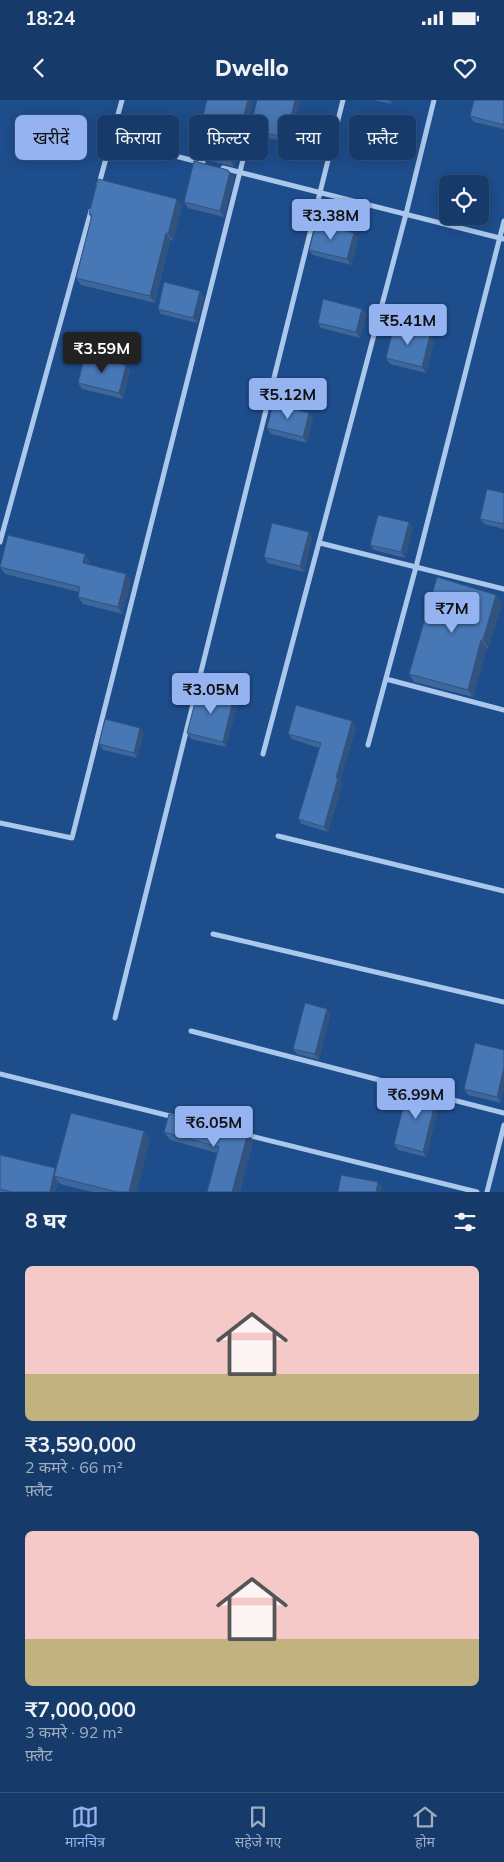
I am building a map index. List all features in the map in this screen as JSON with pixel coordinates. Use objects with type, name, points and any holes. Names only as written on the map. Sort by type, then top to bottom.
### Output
[{"type":"street","points":[[118,115],[122,100]]},
{"type":"street","points":[[115,1018],[343,100]]},
{"type":"street","points":[[263,754],[320,543],[434,100]]},
{"type":"street","points":[[179,157],[502,239]]},
{"type":"street","points":[[98,188],[106,160]]},
{"type":"street","points":[[0,823],[72,838],[243,160]]},
{"type":"street","points":[[0,542],[93,207]]},
{"type":"street","points":[[368,744],[502,239],[504,221]]},
{"type":"street","points":[[320,543],[504,589]]},
{"type":"street","points":[[386,679],[504,710]]},
{"type":"street","points":[[278,836],[504,891]]},
{"type":"street","points":[[213,934],[504,1002]]},
{"type":"street","points":[[191,1031],[504,1113]]},
{"type":"street","points":[[0,1074],[181,1119]]},
{"type":"street","points":[[487,1192],[504,1125]]},
{"type":"street","points":[[238,1133],[477,1192]]},
{"type":"building","points":[[207,100],[248,100],[244,115],[203,115]]},
{"type":"building","points":[[257,100],[295,100],[291,115],[278,115],[278,136],[268,134],[268,115],[253,115]]},
{"type":"building","points":[[474,100],[504,100],[504,125],[470,116]]},
{"type":"building","points":[[194,161],[230,172],[220,211],[184,202]]},
{"type":"building","points":[[98,179],[177,199],[150,296],[76,278],[92,215],[89,214]]},
{"type":"building","points":[[316,223],[354,233],[347,259],[309,250]]},
{"type":"building","points":[[164,282],[200,291],[193,318],[158,309]]},
{"type":"building","points":[[323,299],[362,309],[356,332],[318,323]]},
{"type":"building","points":[[394,326],[430,335],[422,367],[386,358]]},
{"type":"building","points":[[85,354],[126,365],[119,393],[78,383]]},
{"type":"building","points":[[273,404],[309,413],[303,437],[267,428]]},
{"type":"building","points":[[487,489],[504,493],[504,524],[480,519]]},
{"type":"building","points":[[378,515],[409,522],[401,552],[370,545]]},
{"type":"building","points":[[272,523],[309,532],[300,566],[264,557]]},
{"type":"building","points":[[8,535],[85,554],[83,563],[126,574],[118,607],[78,597],[80,587],[0,567]]},
{"type":"building","points":[[437,577],[496,595],[483,640],[481,640],[468,690],[409,674]]},
{"type":"building","points":[[199,687],[234,696],[223,742],[187,733]]},
{"type":"building","points":[[296,705],[352,721],[324,827],[298,819],[321,743],[288,734]]},
{"type":"building","points":[[105,719],[140,728],[134,753],[99,744]]},
{"type":"building","points":[[305,1003],[327,1009],[315,1054],[293,1049]]},
{"type":"building","points":[[475,1043],[504,1050],[504,1068],[497,1097],[464,1089]]},
{"type":"building","points":[[408,1088],[437,1095],[423,1152],[394,1144]]},
{"type":"building","points":[[71,1113],[144,1131],[129,1192],[117,1192],[54,1176]]},
{"type":"building","points":[[169,1114],[248,1133],[232,1192],[207,1192],[219,1147],[164,1132]]},
{"type":"building","points":[[0,1155],[55,1168],[50,1192],[12,1192],[0,1189]]},
{"type":"building","points":[[341,1175],[378,1182],[376,1192],[338,1192]]}]
